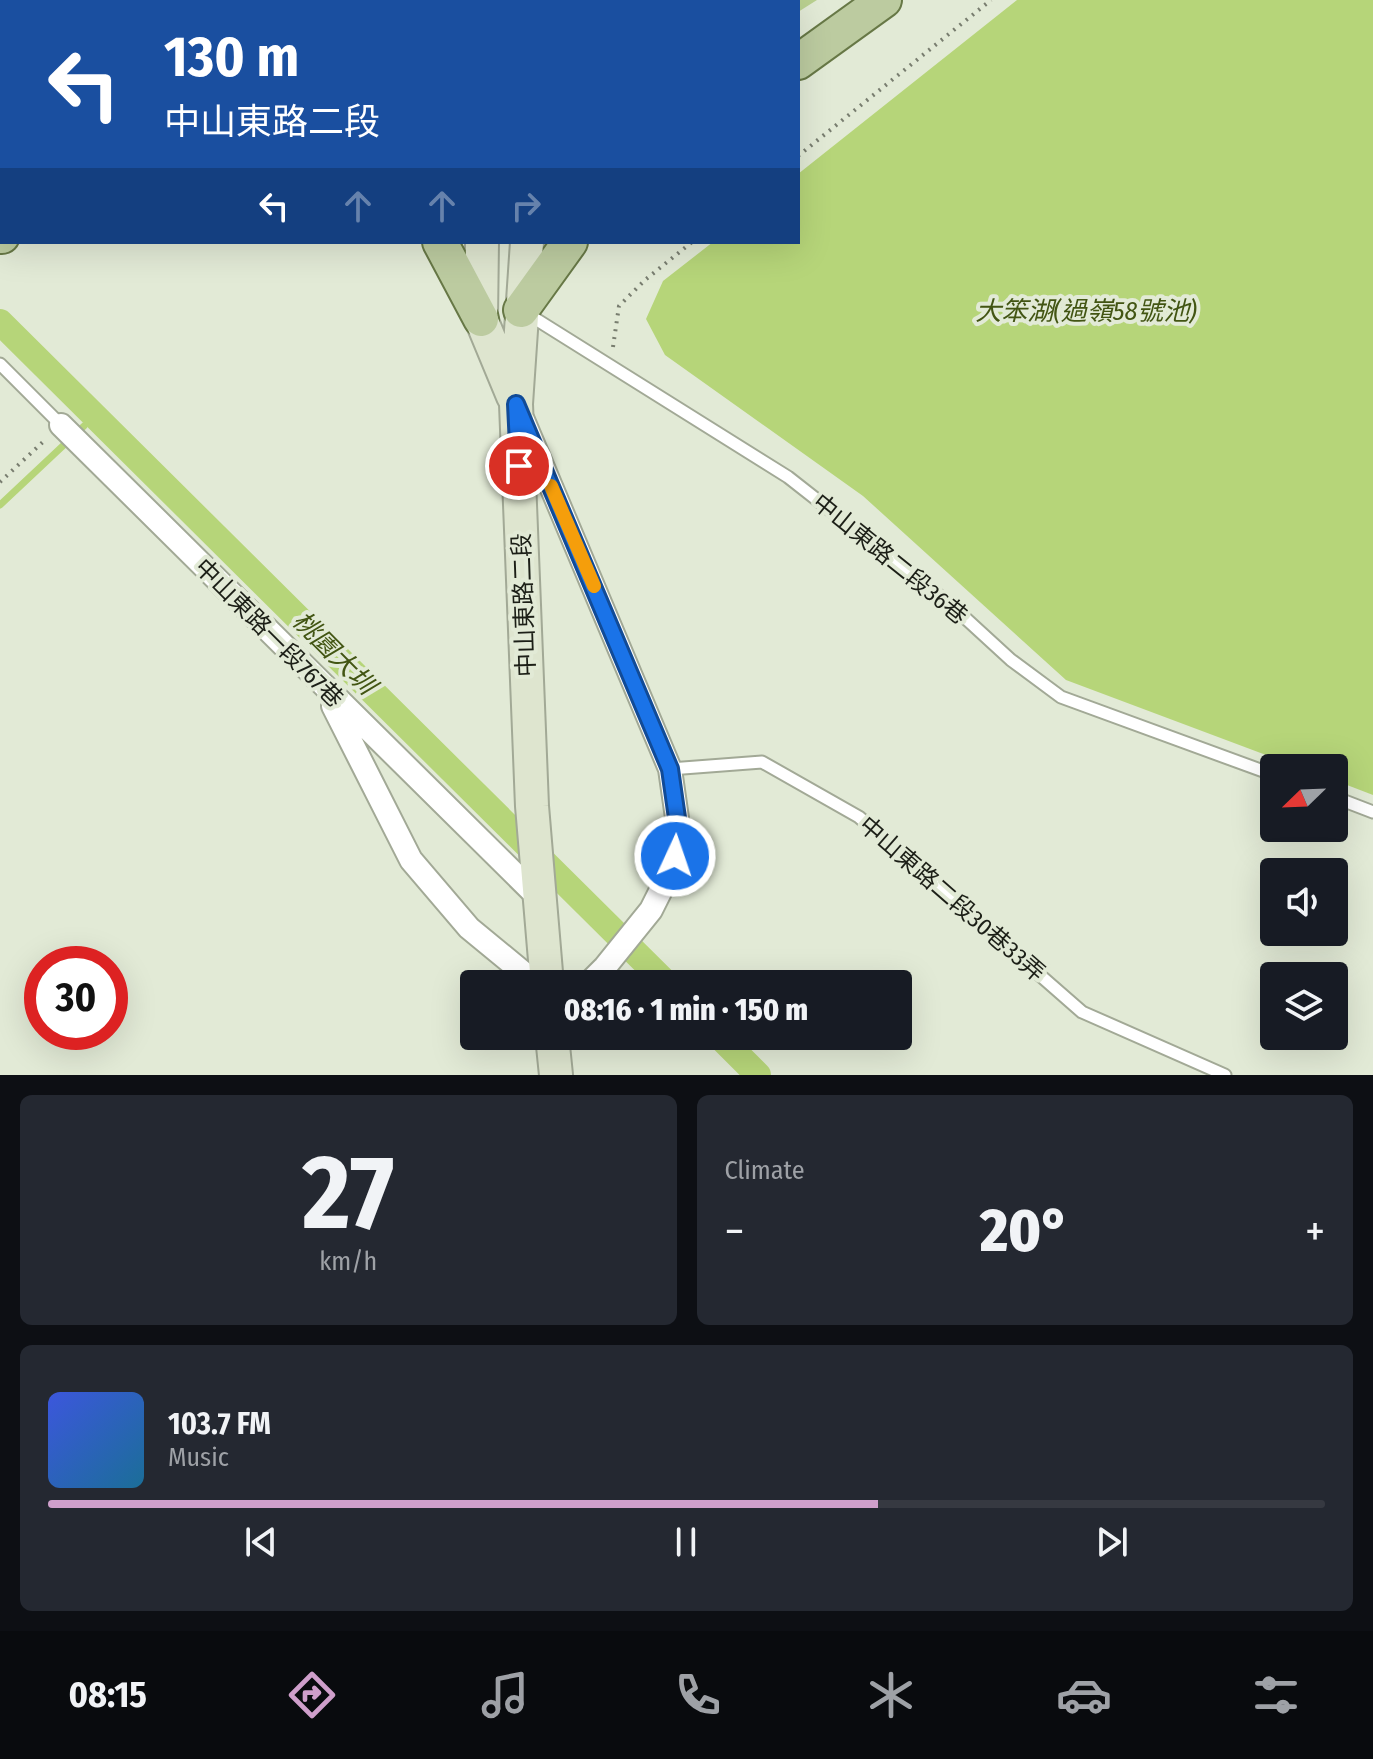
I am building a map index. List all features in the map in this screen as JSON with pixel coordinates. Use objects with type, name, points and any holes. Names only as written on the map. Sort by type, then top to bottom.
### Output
[{"type":"main road","points":[[800,61],[884,0]]},
{"type":"main road","points":[[441,244],[481,319]]},
{"type":"main road","name":"中山東路二段","points":[[482,244],[481,319],[516,404]]},
{"type":"main road","name":"中山東路二段","points":[[527,244],[516,404],[532,806],[546,970]]},
{"type":"main road","points":[[521,310],[569,244]]},
{"type":"main road","points":[[553,1050],[556,1075]]},
{"type":"street","points":[[516,404],[670,769],[680,839],[670,872],[651,910],[602,970]]},
{"type":"street","name":"中山東路一段767巷","points":[[62,427],[324,687],[539,886]]},
{"type":"street","points":[[324,687],[411,860],[469,928],[520,970]]},
{"type":"lane","name":"中山東路二段36巷","points":[[521,310],[788,477],[938,595],[1011,660],[1061,697],[1260,770]]},
{"type":"lane","name":"中山東路一段767巷","points":[[0,364],[62,427]]},
{"type":"lane","name":"中山東路二段30巷33弄","points":[[670,769],[762,762],[859,817],[1082,1012],[1225,1075]]},
{"type":"lane","points":[[1348,802],[1373,812]]},
{"type":"path","points":[[800,154],[991,0]]},
{"type":"path","points":[[611,365],[619,306],[690,244]]},
{"type":"path","points":[[0,482],[62,427]]},
{"type":"shaded area","points":[[800,0],[817,0],[800,11]]},
{"type":"water","name":"大笨湖(過嶺58號池)","points":[[1017,0],[1373,0],[1373,795],[1348,785],[1348,754],[1264,754],[1066,680],[863,496],[665,355],[646,319],[663,281],[710,244],[800,244],[800,172]]},
{"type":"waterway","name":"桃園大圳","points":[[0,322],[653,970]]},
{"type":"waterway","points":[[0,505],[84,426]]},
{"type":"waterway","name":"桃園大圳","points":[[733,1050],[758,1075]]},
{"type":"slow traffic","points":[[551,486],[594,586]]},
{"type":"route","points":[[519,466],[516,404],[670,769],[680,839],[675,856]]}]
